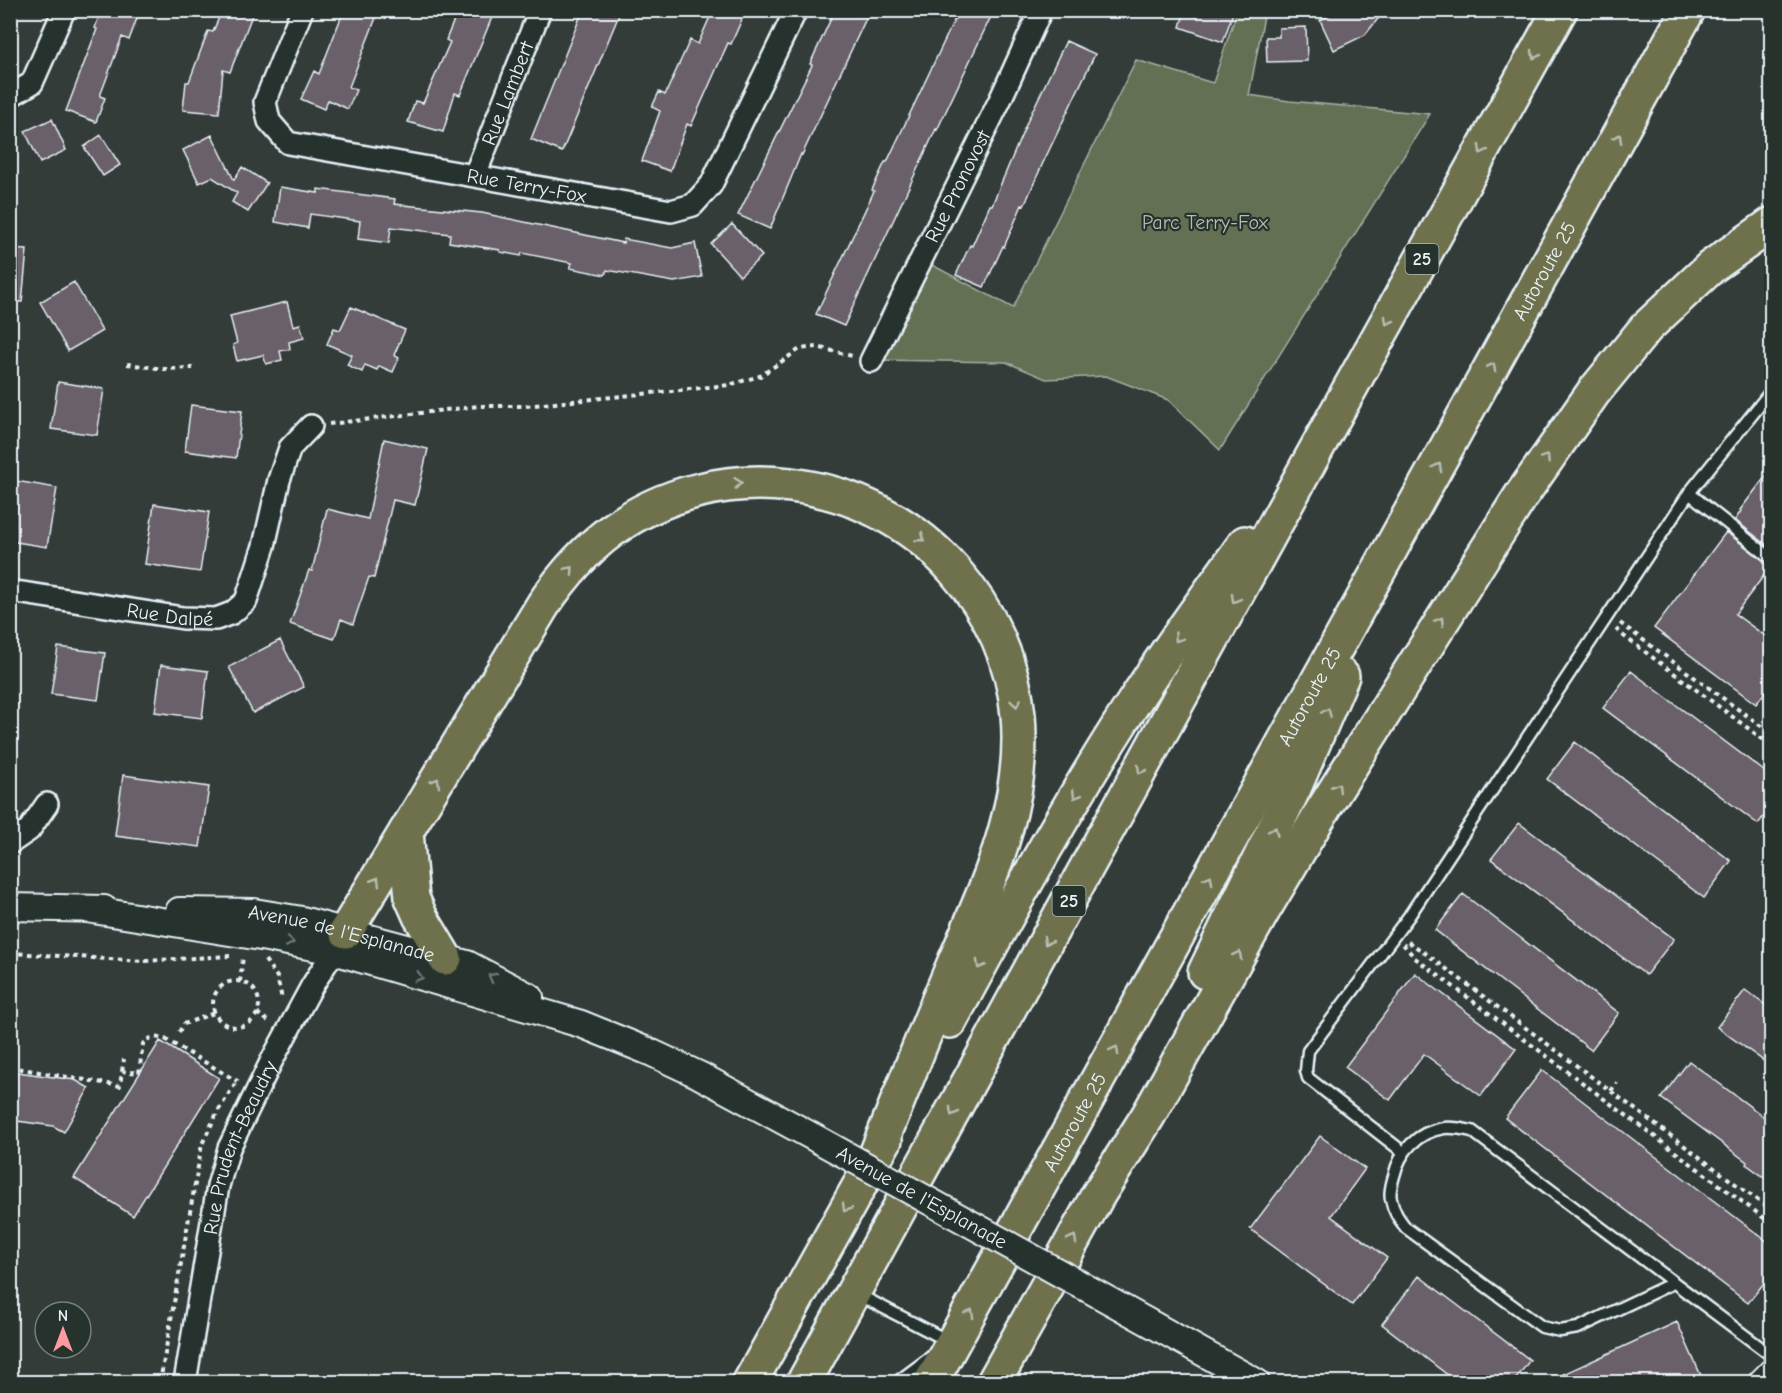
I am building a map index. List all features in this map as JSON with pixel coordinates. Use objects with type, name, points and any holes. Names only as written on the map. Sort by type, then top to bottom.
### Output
[{"type":"highway","name":"25","points":[[804,1383],[1560,10]]},
{"type":"highway","name":"Autoroute 25","points":[[931,1383],[1688,10]]},
{"type":"highway","points":[[994,1383],[1098,1195],[1148,1116],[1264,909],[1330,798],[1465,582],[1552,450],[1612,368],[1646,328],[1711,267],[1772,224]]},
{"type":"highway","points":[[750,1383],[1014,903],[1091,770],[1152,674],[1333,419]]},
{"type":"highway","points":[[340,941],[552,592],[595,544],[638,514],[678,496],[708,488],[749,482],[776,483],[823,490],[850,498],[883,513],[914,532],[941,556],[981,604],[1008,665],[1016,697],[1018,723],[1018,762],[1011,813],[994,870],[875,1157]]},
{"type":"highway","points":[[1098,1195],[1136,1109],[1295,786],[1411,515]]},
{"type":"highway","points":[[406,832],[415,907],[445,958]]},
{"type":"street","points":[[10,96],[32,83],[64,10]]},
{"type":"street","name":"Rue Terry-Fox","points":[[302,10],[265,102],[269,121],[288,143],[671,210],[693,205],[711,185],[796,10]]},
{"type":"street","name":"Rue Lambert","points":[[475,175],[540,10]]},
{"type":"street","name":"Rue Pronovost","points":[[871,361],[1001,98],[1041,10]]},
{"type":"street","name":"Rue Dalpé","points":[[10,591],[183,618],[216,619],[232,613],[246,601],[264,546],[279,480],[290,448],[310,426]]},
{"type":"street","points":[[10,843],[29,830],[47,804]]},
{"type":"street","name":"Avenue de l'Esplanade","points":[[10,907],[254,912],[302,920],[340,941],[581,1024],[699,1075],[1256,1383]]},
{"type":"street","name":"Avenue de l'Esplanade","points":[[340,941],[445,958],[467,964],[581,1024]]},
{"type":"street","name":"Rue Prudent-Beaudry","points":[[184,1383],[218,1186],[225,1159],[272,1060],[312,986],[340,941]]},
{"type":"street","points":[[1764,1383],[1772,1373]]},
{"type":"lane","points":[[1403,1152],[1308,1078],[1306,1071],[1308,1051],[1409,916],[1689,494],[1772,390]]},
{"type":"lane","points":[[1689,494],[1772,559]]},
{"type":"lane","points":[[1673,1283],[1578,1328],[1560,1331],[1542,1327],[1406,1228],[1395,1213],[1390,1197],[1396,1165],[1403,1152],[1416,1138],[1446,1128],[1472,1131],[1772,1356]]},
{"type":"lane","points":[[854,1292],[953,1343]]},
{"type":"lane","points":[[897,1383],[953,1343]]},
{"type":"path","points":[[310,426],[479,406],[525,406],[729,385],[760,376],[800,349],[817,347],[871,361]]},
{"type":"path","points":[[127,364],[164,369],[193,368]]},
{"type":"path","points":[[1626,626],[1772,734]]},
{"type":"path","points":[[1621,634],[1772,746]]},
{"type":"path","points":[[240,982],[245,956],[243,949]]},
{"type":"path","points":[[1421,951],[1772,1211]]},
{"type":"path","name":"Avenue de l'Esplanade","points":[[10,953],[143,961],[245,956]]},
{"type":"path","points":[[1416,958],[1772,1224]]},
{"type":"path","points":[[265,960],[277,977],[282,993],[282,1003]]},
{"type":"path","points":[[10,990],[13,979]]},
{"type":"path","points":[[240,982],[251,987],[256,994],[257,1013],[246,1025],[233,1027],[222,1023],[214,1013],[213,1001],[218,990],[228,983],[240,982]]},
{"type":"path","points":[[179,1032],[184,1024],[214,1013]]},
{"type":"path","points":[[257,1013],[274,1025]]},
{"type":"path","points":[[122,1071],[139,1073],[146,1040],[155,1037],[165,1039],[237,1081]]},
{"type":"path","points":[[135,1047],[143,1048]]},
{"type":"path","points":[[10,1068],[120,1086],[124,1059]]},
{"type":"path","points":[[1611,1091],[1617,1082]]},
{"type":"path","points":[[1595,1092],[1601,1084]]},
{"type":"green space","name":"Parc Terry-Fox","points":[[1237,11],[1265,11],[1249,95],[1430,114],[1220,450],[1168,400],[1106,376],[1046,379],[1006,362],[876,360],[919,258],[1013,308],[1136,60],[1213,83]]},
{"type":"building","points":[[101,10],[140,10],[129,40],[122,37],[100,96],[105,98],[96,122],[66,111],[97,29],[95,28]]},
{"type":"building","points":[[222,10],[254,10],[230,72],[223,70],[219,113],[183,110],[186,82],[189,82],[208,31],[213,32]]},
{"type":"building","points":[[344,10],[379,10],[349,87],[356,90],[348,109],[328,100],[324,109],[301,99],[314,71],[319,74]]},
{"type":"building","points":[[458,10],[495,10],[460,95],[455,93],[443,132],[408,122],[415,101],[423,103],[450,42],[446,40]]},
{"type":"building","points":[[583,10],[621,10],[562,152],[531,139]]},
{"type":"building","points":[[713,10],[746,10],[731,44],[728,43],[691,126],[687,124],[670,171],[642,161],[660,111],[652,107],[659,92],[665,95],[690,40],[698,44]]},
{"type":"building","points":[[835,10],[870,10],[801,154],[770,229],[738,215],[812,65],[810,64]]},
{"type":"building","points":[[959,10],[994,10],[844,326],[816,314],[874,191],[872,190],[885,162]]},
{"type":"building","points":[[1185,10],[1234,10],[1223,42],[1180,27]]},
{"type":"building","points":[[1340,10],[1385,10],[1365,35],[1334,50],[1320,20]]},
{"type":"building","points":[[1306,27],[1307,61],[1267,62],[1266,37],[1279,37],[1279,28]]},
{"type":"building","points":[[1066,41],[1095,54],[984,287],[956,275],[992,205],[1028,120]]},
{"type":"building","points":[[52,119],[66,150],[40,163],[25,131]]},
{"type":"building","points":[[101,135],[120,165],[103,176],[84,147]]},
{"type":"building","points":[[212,135],[234,180],[242,167],[267,183],[248,212],[232,202],[237,193],[212,177],[199,183],[183,150]]},
{"type":"building","points":[[280,187],[318,193],[318,189],[395,199],[394,204],[482,213],[623,243],[624,239],[672,248],[695,243],[702,277],[674,282],[607,270],[605,275],[570,268],[572,263],[449,242],[450,234],[391,227],[389,243],[358,239],[360,221],[310,214],[308,228],[275,222]]},
{"type":"building","points":[[732,224],[762,256],[740,276],[711,244]]},
{"type":"building","points":[[10,249],[27,250],[22,302],[10,302]]},
{"type":"building","points":[[74,282],[102,331],[68,351],[40,302]]},
{"type":"building","points":[[287,302],[293,326],[300,324],[304,338],[289,342],[290,349],[280,351],[282,360],[266,364],[263,355],[237,361],[233,345],[237,343],[230,316]]},
{"type":"building","points":[[351,307],[405,330],[394,355],[399,358],[393,372],[379,366],[377,370],[365,365],[362,372],[347,365],[352,355],[327,344],[334,328],[340,330]]},
{"type":"building","points":[[58,382],[104,389],[97,435],[51,429]]},
{"type":"building","points":[[191,405],[242,411],[236,458],[185,451]]},
{"type":"building","points":[[384,439],[428,449],[415,505],[393,500],[374,578],[369,577],[353,624],[341,619],[334,639],[290,624],[309,570],[312,571],[327,509],[368,519]]},
{"type":"building","points":[[1772,468],[1772,549],[1735,520]]},
{"type":"building","points":[[10,480],[57,488],[47,547],[10,541]]},
{"type":"building","points":[[154,504],[209,512],[200,572],[145,564]]},
{"type":"building","points":[[1726,532],[1771,566],[1735,614],[1772,641],[1772,683],[1756,704],[1654,628]]},
{"type":"building","points":[[280,640],[304,687],[253,713],[229,667]]},
{"type":"building","points":[[58,647],[105,653],[98,700],[51,694]]},
{"type":"building","points":[[161,665],[208,671],[202,718],[155,712]]},
{"type":"building","points":[[1631,671],[1772,777],[1772,806],[1758,824],[1603,708]]},
{"type":"building","points":[[1575,742],[1731,861],[1704,898],[1547,779]]},
{"type":"building","points":[[123,775],[209,787],[200,847],[115,836]]},
{"type":"building","points":[[1519,823],[1674,939],[1646,975],[1491,859]]},
{"type":"building","points":[[1463,894],[1619,1013],[1591,1050],[1435,930]]},
{"type":"building","points":[[1415,973],[1516,1049],[1481,1096],[1424,1054],[1390,1100],[1345,1067]]},
{"type":"building","points":[[1745,990],[1772,1010],[1772,1067],[1717,1027]]},
{"type":"building","points":[[160,1041],[219,1078],[133,1216],[74,1178]]},
{"type":"building","points":[[1689,1061],[1772,1123],[1772,1183],[1661,1098]]},
{"type":"building","points":[[1542,1070],[1772,1245],[1772,1273],[1748,1303],[1505,1118]]},
{"type":"building","points":[[10,1071],[75,1080],[89,1088],[64,1132],[53,1126],[10,1120]]},
{"type":"building","points":[[1320,1136],[1365,1169],[1331,1216],[1387,1258],[1352,1305],[1250,1229]]},
{"type":"building","points":[[1419,1276],[1530,1360],[1513,1383],[1458,1383],[1382,1324]]},
{"type":"building","points":[[1677,1322],[1702,1378],[1691,1383],[1544,1383]]}]
